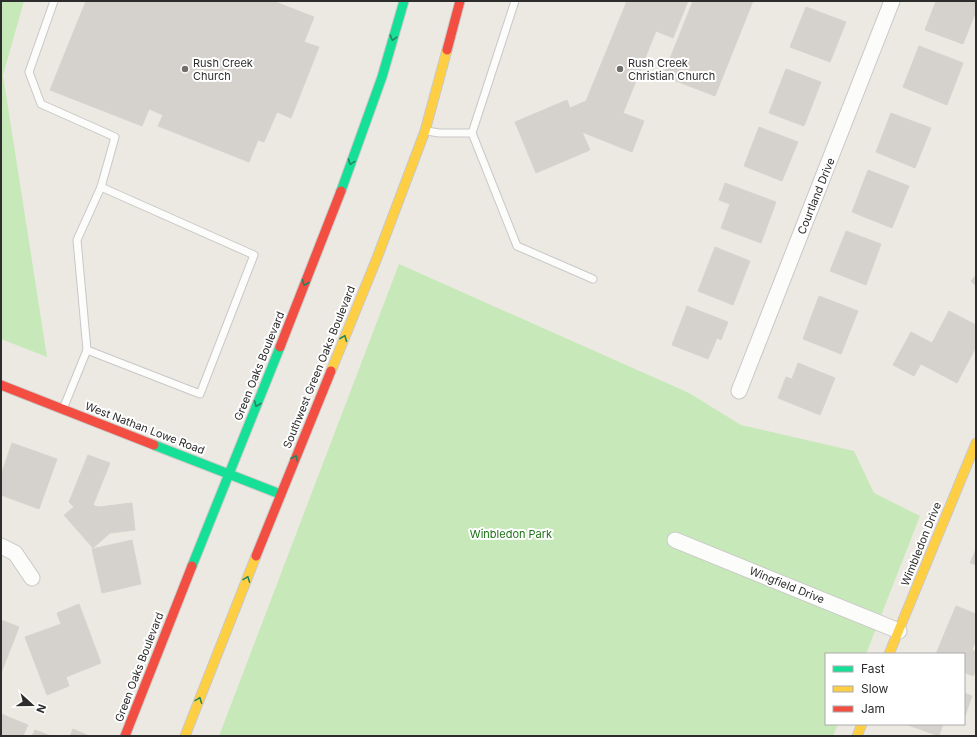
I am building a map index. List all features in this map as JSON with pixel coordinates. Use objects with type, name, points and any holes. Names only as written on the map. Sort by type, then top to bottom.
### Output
[{"type":"main road","name":"Green Oaks Boulevard","points":[[125,736],[338,197],[382,77],[404,1]]},
{"type":"main road","name":"Southwest Green Oaks Boulevard","points":[[185,736],[280,494],[377,258],[425,131],[460,1]]},
{"type":"main road","name":"West Nathan Lowe Road","points":[[1,385],[280,494]]},
{"type":"main road","name":"Wimbledon Drive","points":[[889,653],[976,442]]},
{"type":"main road","points":[[857,736],[862,725]]},
{"type":"street","name":"Courtland Drive","points":[[739,391],[892,1]]},
{"type":"street","name":"Wingfield Drive","points":[[675,540],[898,631]]},
{"type":"street","points":[[1,546],[15,553],[32,578]]},
{"type":"lane","points":[[54,1],[29,72],[41,104],[115,137],[101,187],[77,240],[87,350],[63,409]]},
{"type":"lane","points":[[515,1],[472,133],[517,246],[593,279]]},
{"type":"lane","points":[[425,131],[440,133],[472,133]]},
{"type":"lane","points":[[87,350],[200,394],[254,255],[101,187]]},
{"type":"green space","points":[[1,1],[24,1],[3,75],[47,357],[1,339]]},
{"type":"green space","name":"Winbledon Park","points":[[399,264],[689,393],[741,425],[854,451],[874,493],[920,516],[866,653],[825,653],[825,725],[838,725],[833,736],[219,736]]},
{"type":"building","name":"Rush Creek Church","points":[[86,1],[273,1],[314,17],[304,42],[319,47],[291,118],[277,112],[264,142],[258,140],[249,162],[158,126],[163,115],[149,109],[142,126],[50,90]]},
{"type":"building","name":"Rush Creek Christian Church","points":[[627,1],[688,1],[673,38],[656,31],[623,113],[644,121],[632,152],[582,132],[590,150],[536,173],[515,122],[567,100],[570,108],[586,101]]},
{"type":"building","points":[[693,1],[753,1],[715,96],[663,76]]},
{"type":"building","points":[[936,1],[976,1],[976,11],[963,44],[925,30]]},
{"type":"building","points":[[806,7],[846,22],[830,62],[790,47]]},
{"type":"building","points":[[919,46],[963,63],[947,105],[903,87]]},
{"type":"building","points":[[786,69],[821,82],[804,126],[769,113]]},
{"type":"building","points":[[891,113],[931,128],[915,168],[876,152]]},
{"type":"building","points":[[759,127],[798,142],[782,181],[744,166]]},
{"type":"building","points":[[868,170],[909,186],[892,228],[852,212]]},
{"type":"building","points":[[725,183],[776,202],[761,243],[721,228],[730,204],[719,200]]},
{"type":"building","points":[[846,231],[881,244],[866,285],[830,271]]},
{"type":"building","points":[[715,247],[750,261],[733,305],[698,291]]},
{"type":"building","points":[[976,275],[976,286],[971,281]]},
{"type":"building","points":[[819,296],[858,311],[841,354],[803,339]]},
{"type":"building","points":[[687,306],[728,322],[721,340],[717,338],[708,359],[672,345]]},
{"type":"building","points":[[949,311],[976,325],[976,347],[957,383],[921,364],[914,376],[893,365],[911,332],[932,343]]},
{"type":"building","points":[[798,363],[835,378],[820,415],[778,398],[786,377],[792,379]]},
{"type":"building","points":[[12,443],[57,459],[39,509],[1,495],[1,475]]},
{"type":"building","points":[[88,455],[110,463],[93,505],[98,507],[132,503],[135,530],[110,533],[93,548],[64,515],[74,507],[69,502]]},
{"type":"building","points":[[132,540],[141,584],[102,593],[92,549]]},
{"type":"building","points":[[976,549],[976,565],[970,563]]},
{"type":"building","points":[[79,604],[101,663],[66,677],[69,686],[47,695],[25,637],[61,624],[57,613]]},
{"type":"building","points":[[956,606],[976,614],[976,639],[972,650],[976,652],[976,669],[973,676],[965,672],[965,653],[936,653]]},
{"type":"building","points":[[1,620],[19,627],[1,673]]},
{"type":"building","points":[[965,693],[972,696],[965,716]]},
{"type":"building","points":[[1,714],[28,725],[23,736],[1,736]]},
{"type":"building","points":[[908,725],[943,725],[939,736]]},
{"type":"building","points":[[73,729],[89,736],[70,736]]},
{"type":"building","points":[[35,730],[51,736],[32,736]]},
{"type":"traffic: fast","points":[[341,191],[382,77],[404,1]]},
{"type":"traffic: fast","points":[[192,566],[280,347]]},
{"type":"traffic: fast","points":[[154,445],[280,494]]},
{"type":"traffic: slow","points":[[331,371],[377,258],[425,131],[447,50]]},
{"type":"traffic: slow","points":[[889,653],[976,443]]},
{"type":"traffic: slow","points":[[185,736],[256,556]]},
{"type":"traffic: slow","points":[[857,736],[862,725]]},
{"type":"traffic: jam","points":[[447,50],[460,1]]},
{"type":"traffic: jam","points":[[280,347],[341,191]]},
{"type":"traffic: jam","points":[[256,556],[331,371]]},
{"type":"traffic: jam","points":[[1,385],[154,445]]},
{"type":"traffic: jam","points":[[125,736],[192,566]]},
{"type":"place","name":"Rush Creek Church","points":[[185,69]]},
{"type":"place","name":"Rush Creek Christian Church","points":[[620,69]]}]
